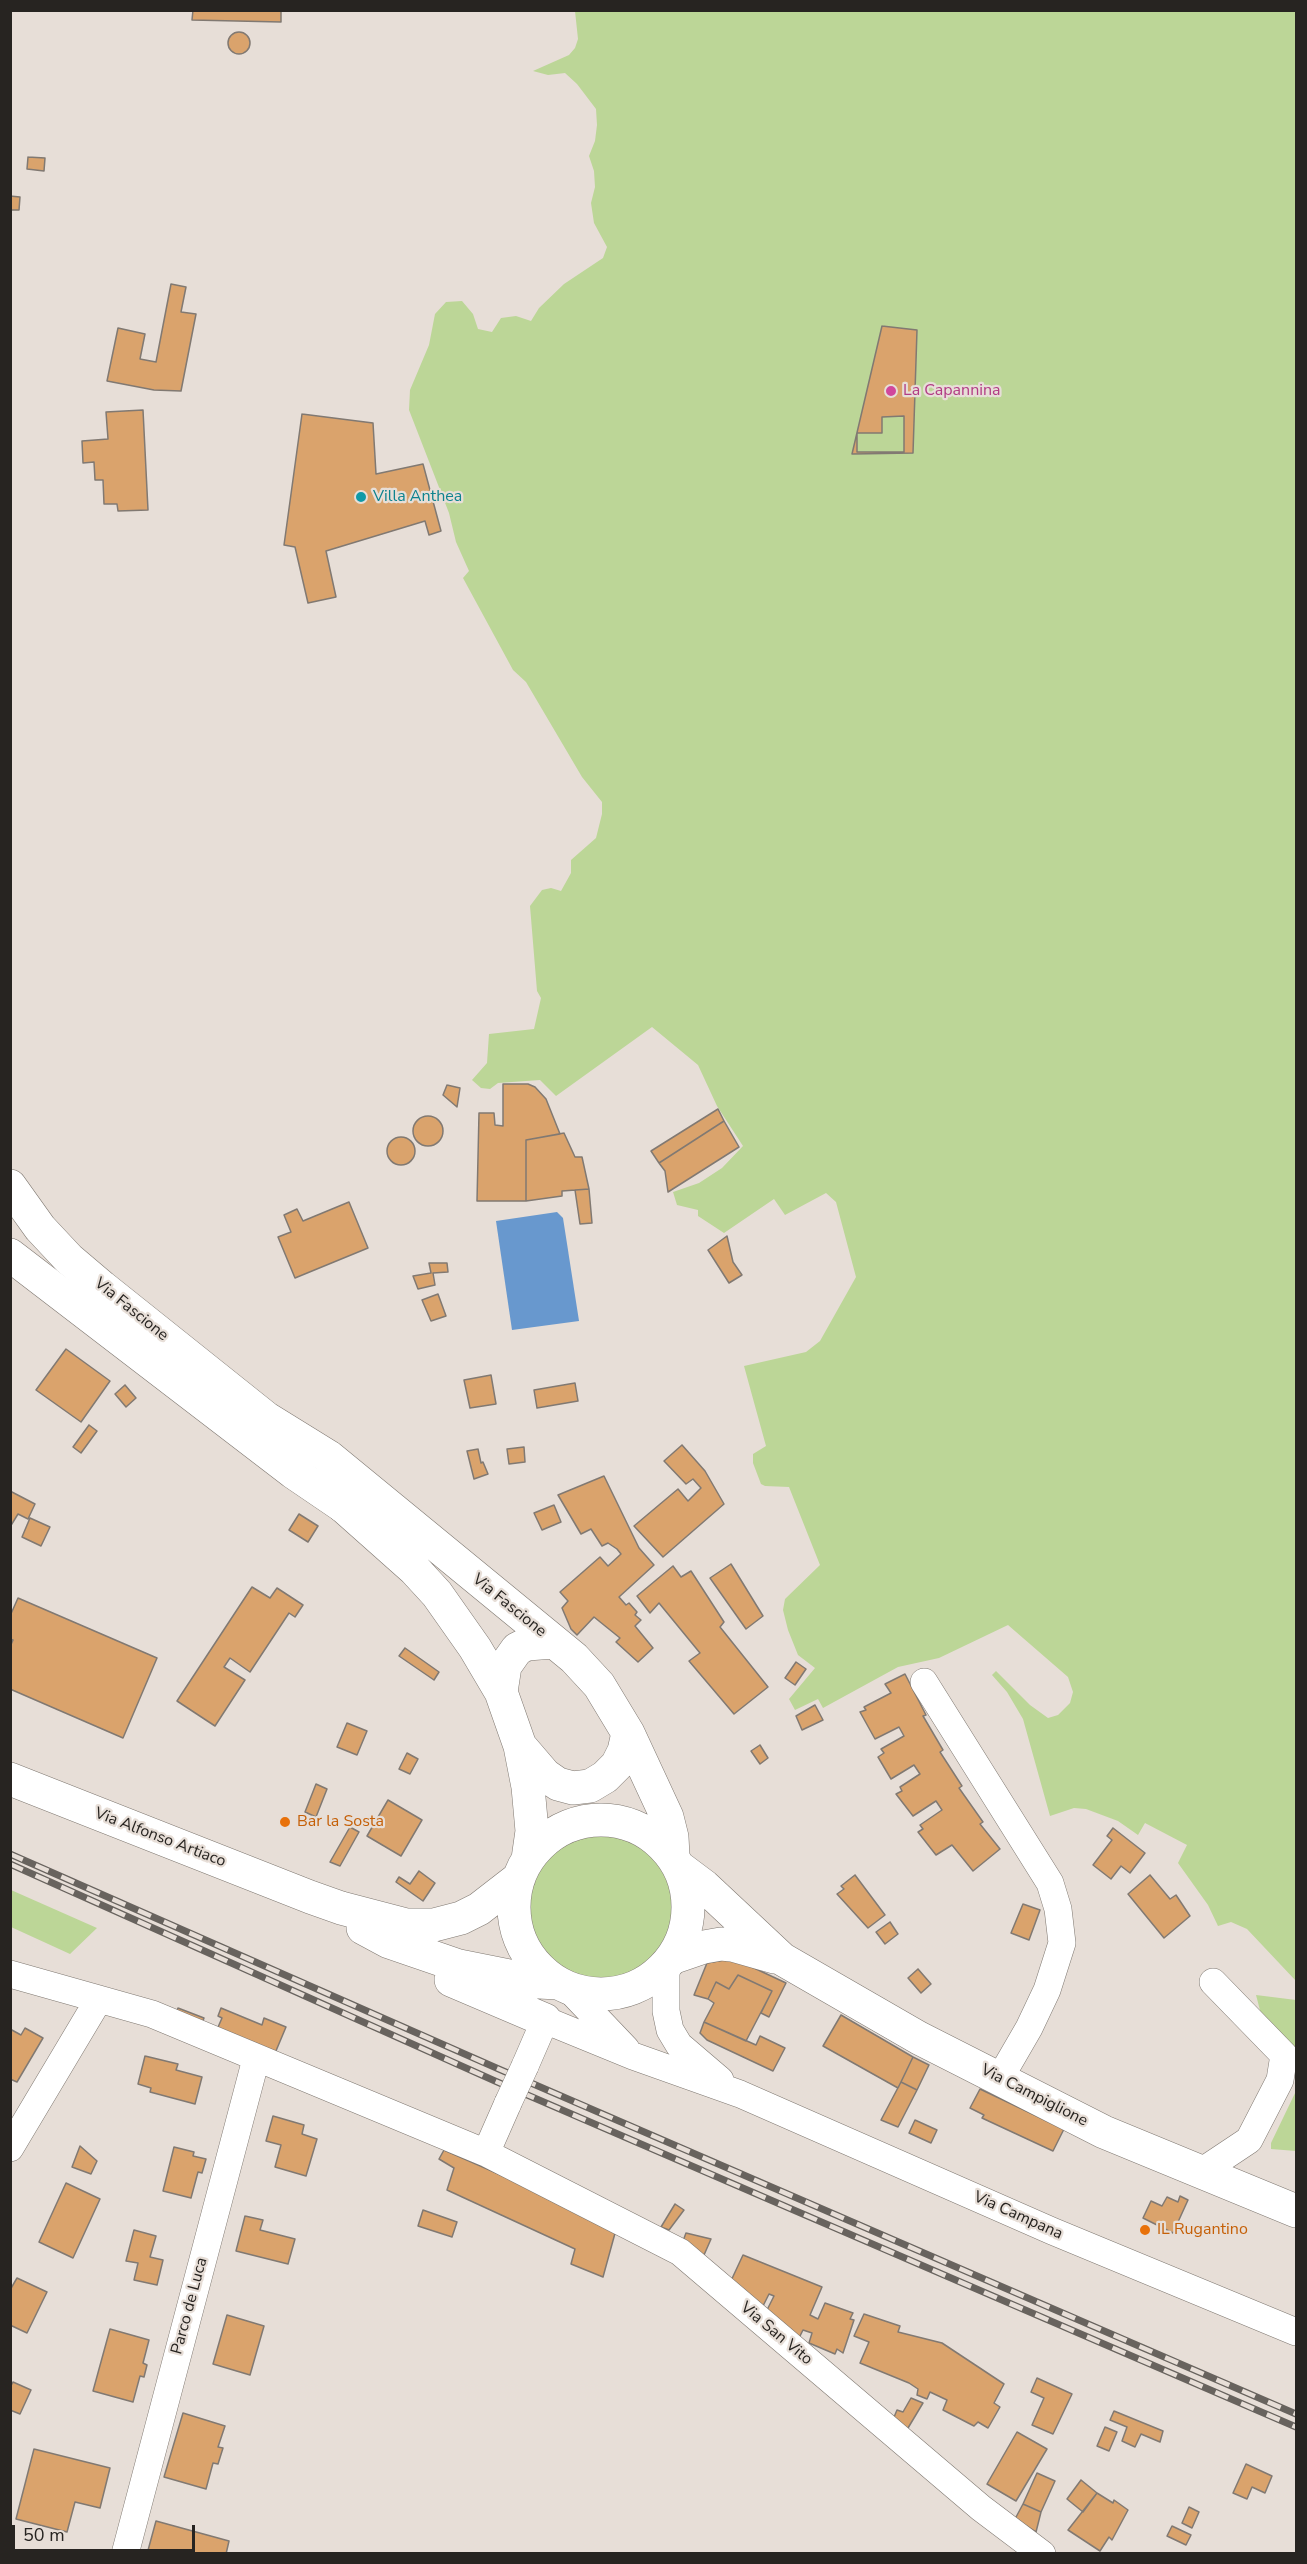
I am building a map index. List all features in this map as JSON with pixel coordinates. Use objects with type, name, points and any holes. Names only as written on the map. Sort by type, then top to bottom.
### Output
[{"type":"main road","name":"Via Fascione","points":[[10,1186],[40,1228],[69,1258],[266,1419],[329,1457],[574,1658],[599,1685],[628,1733],[667,1817],[677,1862]]},
{"type":"main road","points":[[10,1255],[99,1321],[260,1448],[343,1506]]},
{"type":"main road","name":"Via Fascione","points":[[266,1419],[343,1506],[415,1570],[437,1594],[475,1648],[501,1692],[520,1746],[531,1810],[532,1831],[523,1869]]},
{"type":"main road","points":[[501,1692],[505,1666],[517,1649],[527,1644],[554,1642]]},
{"type":"main road","points":[[520,1746],[545,1776],[558,1784],[573,1788],[590,1786],[605,1778],[617,1766],[628,1733]]},
{"type":"main road","name":"Via Alfonso Artiaco","points":[[10,1779],[310,1897]]},
{"type":"main road","points":[[600,1819],[621,1821],[641,1828],[659,1840],[677,1862],[687,1886],[689,1905],[687,1923],[681,1941],[669,1962],[649,1980],[620,1992],[587,1993],[562,1985],[469,1968],[388,1942],[310,1897],[372,1917],[406,1925],[434,1925],[461,1918],[479,1909],[523,1869],[542,1842],[559,1830],[579,1822],[600,1819]]},
{"type":"main road","name":"Via Campiglione","points":[[677,1862],[782,1959],[919,2038],[1104,2132],[1296,2211]]},
{"type":"main road","points":[[523,1869],[514,1898],[514,1918],[520,1938],[535,1964],[562,1985]]},
{"type":"main road","points":[[388,1942],[400,1953],[420,1965],[545,2020]]},
{"type":"main road","name":"Via Campiglione","points":[[669,1962],[704,1947],[721,1944],[782,1959]]},
{"type":"street","points":[[924,1682],[1050,1883],[1058,1909],[1062,1943],[1047,1990],[1029,2028],[1000,2078]]},
{"type":"street","name":"Via Campana","points":[[669,1962],[666,2011],[670,2030],[679,2045],[707,2070],[741,2094]]},
{"type":"street","points":[[10,1974],[99,1999],[10,2148]]},
{"type":"street","points":[[1201,2172],[1249,2140],[1280,2080],[1284,2055],[1213,1982]]},
{"type":"street","points":[[562,1985],[633,2056]]},
{"type":"street","name":"Via San Vito","points":[[99,1999],[152,2014],[486,2153],[680,2252],[981,2508],[1042,2553]]},
{"type":"street","points":[[486,2153],[545,2020]]},
{"type":"street","name":"Via Campana","points":[[545,2020],[633,2056],[741,2094],[1052,2231],[1296,2332]]},
{"type":"street","name":"Parco de Luca","points":[[125,2553],[256,2059]]},
{"type":"green space","points":[[575,11],[1296,11],[1296,1981],[1247,1929],[1231,1922],[1218,1926],[1208,1905],[1178,1863],[1187,1845],[1145,1823],[1138,1835],[1118,1821],[1086,1809],[1074,1808],[1050,1816],[1023,1719],[1007,1692],[992,1675],[996,1671],[1030,1705],[1048,1718],[1058,1715],[1070,1703],[1073,1692],[1068,1677],[1008,1625],[939,1658],[898,1667],[823,1708],[818,1699],[795,1710],[789,1699],[815,1668],[798,1655],[783,1610],[785,1599],[820,1565],[789,1487],[761,1484],[753,1463],[753,1454],[766,1446],[744,1366],[806,1352],[820,1341],[856,1277],[836,1202],[826,1193],[785,1215],[774,1199],[724,1233],[698,1216],[698,1210],[677,1205],[673,1192],[699,1183],[722,1168],[743,1146],[717,1106],[698,1065],[652,1027],[556,1096],[540,1080],[498,1083],[490,1089],[481,1088],[472,1080],[487,1063],[489,1034],[534,1029],[541,998],[537,991],[530,906],[542,890],[551,888],[561,891],[571,873],[571,860],[596,838],[602,814],[602,802],[582,777],[526,682],[513,670],[463,578],[469,571],[456,542],[449,513],[409,410],[410,390],[429,345],[435,314],[446,302],[462,301],[473,314],[478,329],[492,332],[501,318],[516,316],[531,321],[539,308],[564,284],[603,258],[607,247],[594,223],[591,203],[595,187],[594,171],[589,156],[595,141],[596,109],[577,84],[565,73],[548,75],[533,71],[569,55],[575,48],[578,39]]},
{"type":"green space","points":[[601,1832],[629,1837],[653,1853],[669,1877],[674,1905],[669,1933],[653,1957],[629,1973],[601,1978],[573,1973],[549,1957],[533,1933],[528,1905],[533,1877],[549,1853],[573,1837]]},
{"type":"green space","points":[[11,1890],[97,1928],[70,1954],[11,1927]]},
{"type":"green space","points":[[1256,1995],[1296,2000],[1296,2077],[1291,2051],[1262,2018]]},
{"type":"green space","points":[[1296,2091],[1296,2151],[1271,2149],[1271,2143]]},
{"type":"water","points":[[557,1212],[563,1218],[579,1321],[512,1330],[496,1221]]},
{"type":"building","points":[[193,10],[281,10],[281,22],[192,20]]},
{"type":"building","points":[[235,32],[243,32],[250,39],[250,47],[243,54],[235,54],[228,47],[228,39]]},
{"type":"building","points":[[28,157],[45,158],[44,171],[27,169]]},
{"type":"building","points":[[10,196],[20,197],[19,210],[10,210]]},
{"type":"building","points":[[171,284],[186,287],[181,312],[196,314],[181,391],[154,390],[107,381],[118,328],[145,334],[140,359],[156,362]]},
{"type":"building","name":"La Capannina","points":[[882,326],[917,330],[913,453],[852,454]]},
{"type":"building","points":[[143,410],[148,510],[118,511],[117,504],[104,504],[103,480],[95,480],[94,462],[83,463],[82,441],[108,439],[106,412]]},
{"type":"building","name":"Villa Anthea","points":[[302,414],[373,423],[376,474],[423,464],[441,531],[429,535],[425,521],[326,551],[336,597],[308,603],[295,547],[284,545]]},
{"type":"building","points":[[904,416],[904,452],[857,452],[857,433],[882,433],[882,417]]},
{"type":"building","points":[[503,1084],[528,1084],[535,1087],[546,1099],[560,1134],[526,1140],[526,1201],[477,1201],[479,1113],[494,1113],[495,1125],[503,1126]]},
{"type":"building","points":[[447,1085],[460,1088],[457,1107],[443,1095]]},
{"type":"building","points":[[718,1109],[724,1121],[659,1163],[651,1151]]},
{"type":"building","points":[[428,1116],[439,1120],[443,1131],[439,1142],[428,1146],[417,1142],[413,1131],[417,1120]]},
{"type":"building","points":[[724,1121],[739,1147],[668,1192],[665,1171],[659,1163]]},
{"type":"building","points":[[564,1133],[575,1157],[582,1157],[589,1189],[562,1191],[562,1196],[526,1201],[526,1140]]},
{"type":"building","points":[[401,1137],[411,1141],[415,1151],[411,1161],[401,1165],[391,1161],[387,1151],[391,1141]]},
{"type":"building","points":[[589,1189],[592,1223],[580,1224],[575,1190]]},
{"type":"building","points":[[349,1202],[368,1248],[295,1278],[278,1237],[291,1232],[284,1215],[297,1209],[303,1221]]},
{"type":"building","points":[[727,1236],[733,1262],[742,1275],[729,1283],[708,1250]]},
{"type":"building","points":[[429,1263],[447,1263],[448,1272],[433,1273],[435,1285],[418,1289],[413,1276],[431,1273]]},
{"type":"building","points":[[438,1294],[446,1316],[431,1321],[422,1300]]},
{"type":"building","points":[[66,1349],[110,1381],[81,1422],[36,1390]]},
{"type":"building","points":[[491,1375],[496,1404],[470,1408],[464,1380]]},
{"type":"building","points":[[575,1383],[578,1401],[537,1408],[534,1390]]},
{"type":"building","points":[[125,1385],[136,1398],[126,1407],[115,1394]]},
{"type":"building","points":[[89,1425],[97,1431],[81,1453],[73,1447]]},
{"type":"building","points":[[682,1445],[705,1471],[724,1504],[663,1557],[634,1526],[678,1489],[688,1501],[701,1488],[693,1479],[686,1484],[664,1461]]},
{"type":"building","points":[[524,1447],[525,1462],[509,1464],[507,1449]]},
{"type":"building","points":[[478,1449],[481,1463],[483,1462],[488,1474],[474,1479],[467,1451]]},
{"type":"building","points":[[604,1476],[639,1548],[654,1565],[619,1597],[637,1612],[635,1615],[641,1620],[635,1626],[653,1648],[638,1662],[616,1642],[620,1638],[594,1617],[577,1635],[571,1629],[562,1608],[568,1601],[560,1592],[600,1557],[608,1566],[621,1554],[608,1543],[602,1546],[591,1529],[581,1534],[558,1495]]},
{"type":"building","points":[[10,1491],[35,1504],[28,1519],[18,1514],[10,1527]]},
{"type":"building","points":[[554,1505],[561,1522],[542,1530],[534,1513]]},
{"type":"building","points":[[299,1514],[318,1526],[308,1542],[289,1530]]},
{"type":"building","points":[[30,1518],[50,1527],[41,1546],[22,1537]]},
{"type":"building","points":[[731,1564],[763,1616],[746,1629],[710,1578]]},
{"type":"building","points":[[673,1566],[681,1577],[691,1571],[724,1622],[720,1627],[768,1687],[734,1714],[689,1661],[700,1653],[659,1603],[650,1613],[637,1596]]},
{"type":"building","points":[[252,1587],[270,1598],[277,1588],[303,1605],[295,1617],[289,1613],[250,1672],[230,1658],[224,1667],[245,1680],[215,1726],[177,1701]]},
{"type":"building","points":[[18,1598],[157,1658],[123,1738],[10,1689],[10,1647],[13,1640],[10,1639],[10,1616]]},
{"type":"building","points":[[405,1648],[439,1672],[434,1680],[399,1656]]},
{"type":"building","points":[[796,1662],[806,1669],[795,1685],[785,1678]]},
{"type":"building","points":[[905,1674],[926,1715],[923,1716],[943,1750],[940,1752],[962,1786],[959,1788],[983,1822],[980,1824],[1000,1849],[973,1871],[952,1845],[936,1855],[918,1832],[923,1829],[920,1825],[942,1810],[936,1801],[913,1816],[896,1794],[902,1791],[900,1787],[920,1774],[914,1765],[891,1779],[878,1757],[884,1753],[881,1749],[904,1736],[899,1727],[875,1739],[860,1712],[866,1710],[864,1707],[891,1693],[885,1684]]},
{"type":"building","points":[[815,1705],[823,1720],[802,1730],[796,1716]]},
{"type":"building","points":[[347,1723],[367,1731],[357,1755],[337,1747]]},
{"type":"building","points":[[760,1745],[768,1758],[760,1764],[751,1751]]},
{"type":"building","points":[[407,1753],[418,1759],[410,1774],[399,1769]]},
{"type":"building","points":[[316,1784],[327,1789],[316,1817],[305,1812]]},
{"type":"building","points":[[388,1800],[422,1820],[401,1856],[367,1836]]},
{"type":"building","points":[[350,1827],[359,1832],[340,1866],[330,1862]]},
{"type":"building","points":[[1113,1828],[1145,1853],[1130,1873],[1121,1866],[1111,1879],[1093,1865],[1112,1840],[1107,1836]]},
{"type":"building","points":[[419,1871],[435,1883],[423,1901],[396,1882],[399,1877],[410,1884]]},
{"type":"building","points":[[855,1875],[885,1915],[868,1928],[837,1894],[844,1889],[841,1886]]},
{"type":"building","points":[[1150,1875],[1170,1899],[1176,1895],[1190,1916],[1164,1938],[1128,1894]]},
{"type":"building","points":[[1023,1904],[1040,1910],[1029,1940],[1011,1933]]},
{"type":"building","points":[[890,1922],[898,1934],[885,1944],[876,1932]]},
{"type":"building","points":[[724,1960],[739,1961],[786,1983],[769,2017],[761,2013],[772,1991],[738,1975],[729,1989],[716,1982],[708,1999],[694,1995],[707,1963]]},
{"type":"building","points":[[918,1969],[931,1984],[921,1993],[908,1978]]},
{"type":"building","points":[[738,1975],[772,1991],[746,2041],[704,2022],[714,2003],[708,1999],[716,1982],[729,1989]]},
{"type":"building","points":[[178,2008],[204,2018],[201,2026],[174,2017]]},
{"type":"building","points":[[221,2008],[262,2025],[264,2018],[286,2027],[273,2058],[215,2034],[222,2018],[218,2016]]},
{"type":"building","points":[[841,2015],[913,2057],[898,2088],[823,2046]]},
{"type":"building","points":[[704,2022],[756,2045],[760,2036],[785,2048],[773,2071],[707,2040],[700,2033]]},
{"type":"building","points":[[25,2028],[43,2038],[17,2082],[10,2079],[10,2029],[21,2035]]},
{"type":"building","points":[[145,2056],[178,2064],[176,2070],[202,2077],[195,2104],[150,2092],[151,2088],[138,2084]]},
{"type":"building","points":[[913,2057],[929,2065],[917,2090],[901,2082]]},
{"type":"building","points":[[901,2082],[917,2090],[898,2127],[881,2120]]},
{"type":"building","points":[[980,2089],[1064,2129],[1053,2151],[982,2118],[984,2115],[970,2108]]},
{"type":"building","points":[[273,2116],[304,2125],[302,2134],[317,2139],[306,2176],[275,2167],[281,2145],[266,2141]]},
{"type":"building","points":[[915,2120],[937,2130],[931,2143],[909,2133]]},
{"type":"building","points":[[80,2146],[97,2161],[91,2174],[72,2167]]},
{"type":"building","points":[[174,2147],[194,2152],[193,2156],[206,2159],[202,2173],[198,2172],[191,2198],[163,2191]]},
{"type":"building","points":[[444,2150],[617,2226],[603,2277],[571,2264],[575,2249],[447,2190],[454,2168],[439,2159]]},
{"type":"building","points":[[66,2183],[100,2199],[73,2258],[39,2242]]},
{"type":"building","points":[[1180,2196],[1188,2200],[1173,2233],[1143,2218],[1151,2201],[1162,2206],[1167,2197],[1178,2202]]},
{"type":"building","points":[[675,2204],[684,2210],[669,2230],[661,2227]]},
{"type":"building","points":[[423,2210],[457,2222],[452,2237],[418,2226]]},
{"type":"building","points":[[245,2216],[263,2220],[260,2230],[295,2239],[288,2264],[236,2251]]},
{"type":"building","points":[[134,2230],[156,2236],[150,2257],[163,2260],[157,2285],[134,2280],[138,2263],[126,2261]]},
{"type":"building","points":[[686,2233],[711,2239],[704,2255],[683,2241]]},
{"type":"building","points":[[743,2255],[822,2287],[810,2315],[818,2319],[825,2303],[853,2313],[850,2319],[854,2320],[843,2353],[837,2349],[835,2354],[809,2343],[812,2333],[803,2330],[799,2338],[766,2312],[774,2296],[769,2294],[762,2308],[729,2285]]},
{"type":"building","points":[[17,2278],[47,2292],[27,2333],[10,2325],[10,2290]]},
{"type":"building","points":[[864,2314],[900,2326],[898,2332],[942,2343],[1004,2384],[994,2403],[1000,2407],[988,2428],[978,2422],[974,2426],[943,2410],[947,2400],[930,2392],[927,2399],[917,2395],[918,2389],[909,2383],[860,2363],[869,2342],[854,2336]]},
{"type":"building","points":[[227,2315],[264,2326],[250,2375],[213,2364]]},
{"type":"building","points":[[110,2329],[149,2340],[143,2363],[147,2365],[144,2377],[140,2376],[133,2402],[93,2391]]},
{"type":"building","points":[[1037,2378],[1072,2394],[1053,2434],[1032,2425],[1044,2398],[1031,2392]]},
{"type":"building","points":[[13,2382],[31,2390],[20,2414],[10,2410],[10,2387]]},
{"type":"building","points":[[911,2398],[923,2403],[905,2433],[892,2422],[897,2410],[903,2412]]},
{"type":"building","points":[[1114,2411],[1163,2431],[1160,2442],[1141,2434],[1135,2447],[1122,2441],[1127,2427],[1110,2420]]},
{"type":"building","points":[[183,2413],[225,2426],[218,2447],[223,2448],[218,2464],[213,2463],[206,2489],[164,2477]]},
{"type":"building","points":[[1105,2427],[1117,2432],[1109,2451],[1097,2446]]},
{"type":"building","points":[[1017,2432],[1047,2449],[1016,2501],[987,2484]]},
{"type":"building","points":[[34,2449],[110,2468],[100,2508],[75,2502],[67,2532],[16,2519]]},
{"type":"building","points":[[1246,2464],[1272,2476],[1265,2493],[1252,2487],[1247,2499],[1233,2493]]},
{"type":"building","points":[[1037,2473],[1055,2481],[1041,2512],[1023,2504]]},
{"type":"building","points":[[1081,2480],[1097,2493],[1083,2512],[1067,2499]]},
{"type":"building","points":[[1097,2493],[1113,2503],[1114,2500],[1128,2510],[1112,2540],[1109,2537],[1100,2551],[1068,2530]]},
{"type":"building","points":[[1023,2504],[1041,2512],[1036,2532],[1015,2519]]},
{"type":"building","points":[[1189,2507],[1199,2512],[1192,2528],[1182,2523]]},
{"type":"building","points":[[156,2521],[229,2541],[226,2554],[147,2554]]},
{"type":"building","points":[[1172,2526],[1191,2535],[1186,2545],[1167,2536]]},
{"type":"railway","points":[[10,1854],[501,2070],[1296,2414]]},
{"type":"railway","points":[[10,1864],[495,2081],[1296,2427]]},
{"type":"place","name":"La Capannina","points":[[891,391]]},
{"type":"place","name":"Villa Anthea","points":[[361,497]]},
{"type":"place","name":"Bar la Sosta","points":[[285,1822]]},
{"type":"place","name":"IL Rugantino","points":[[1145,2230]]}]
